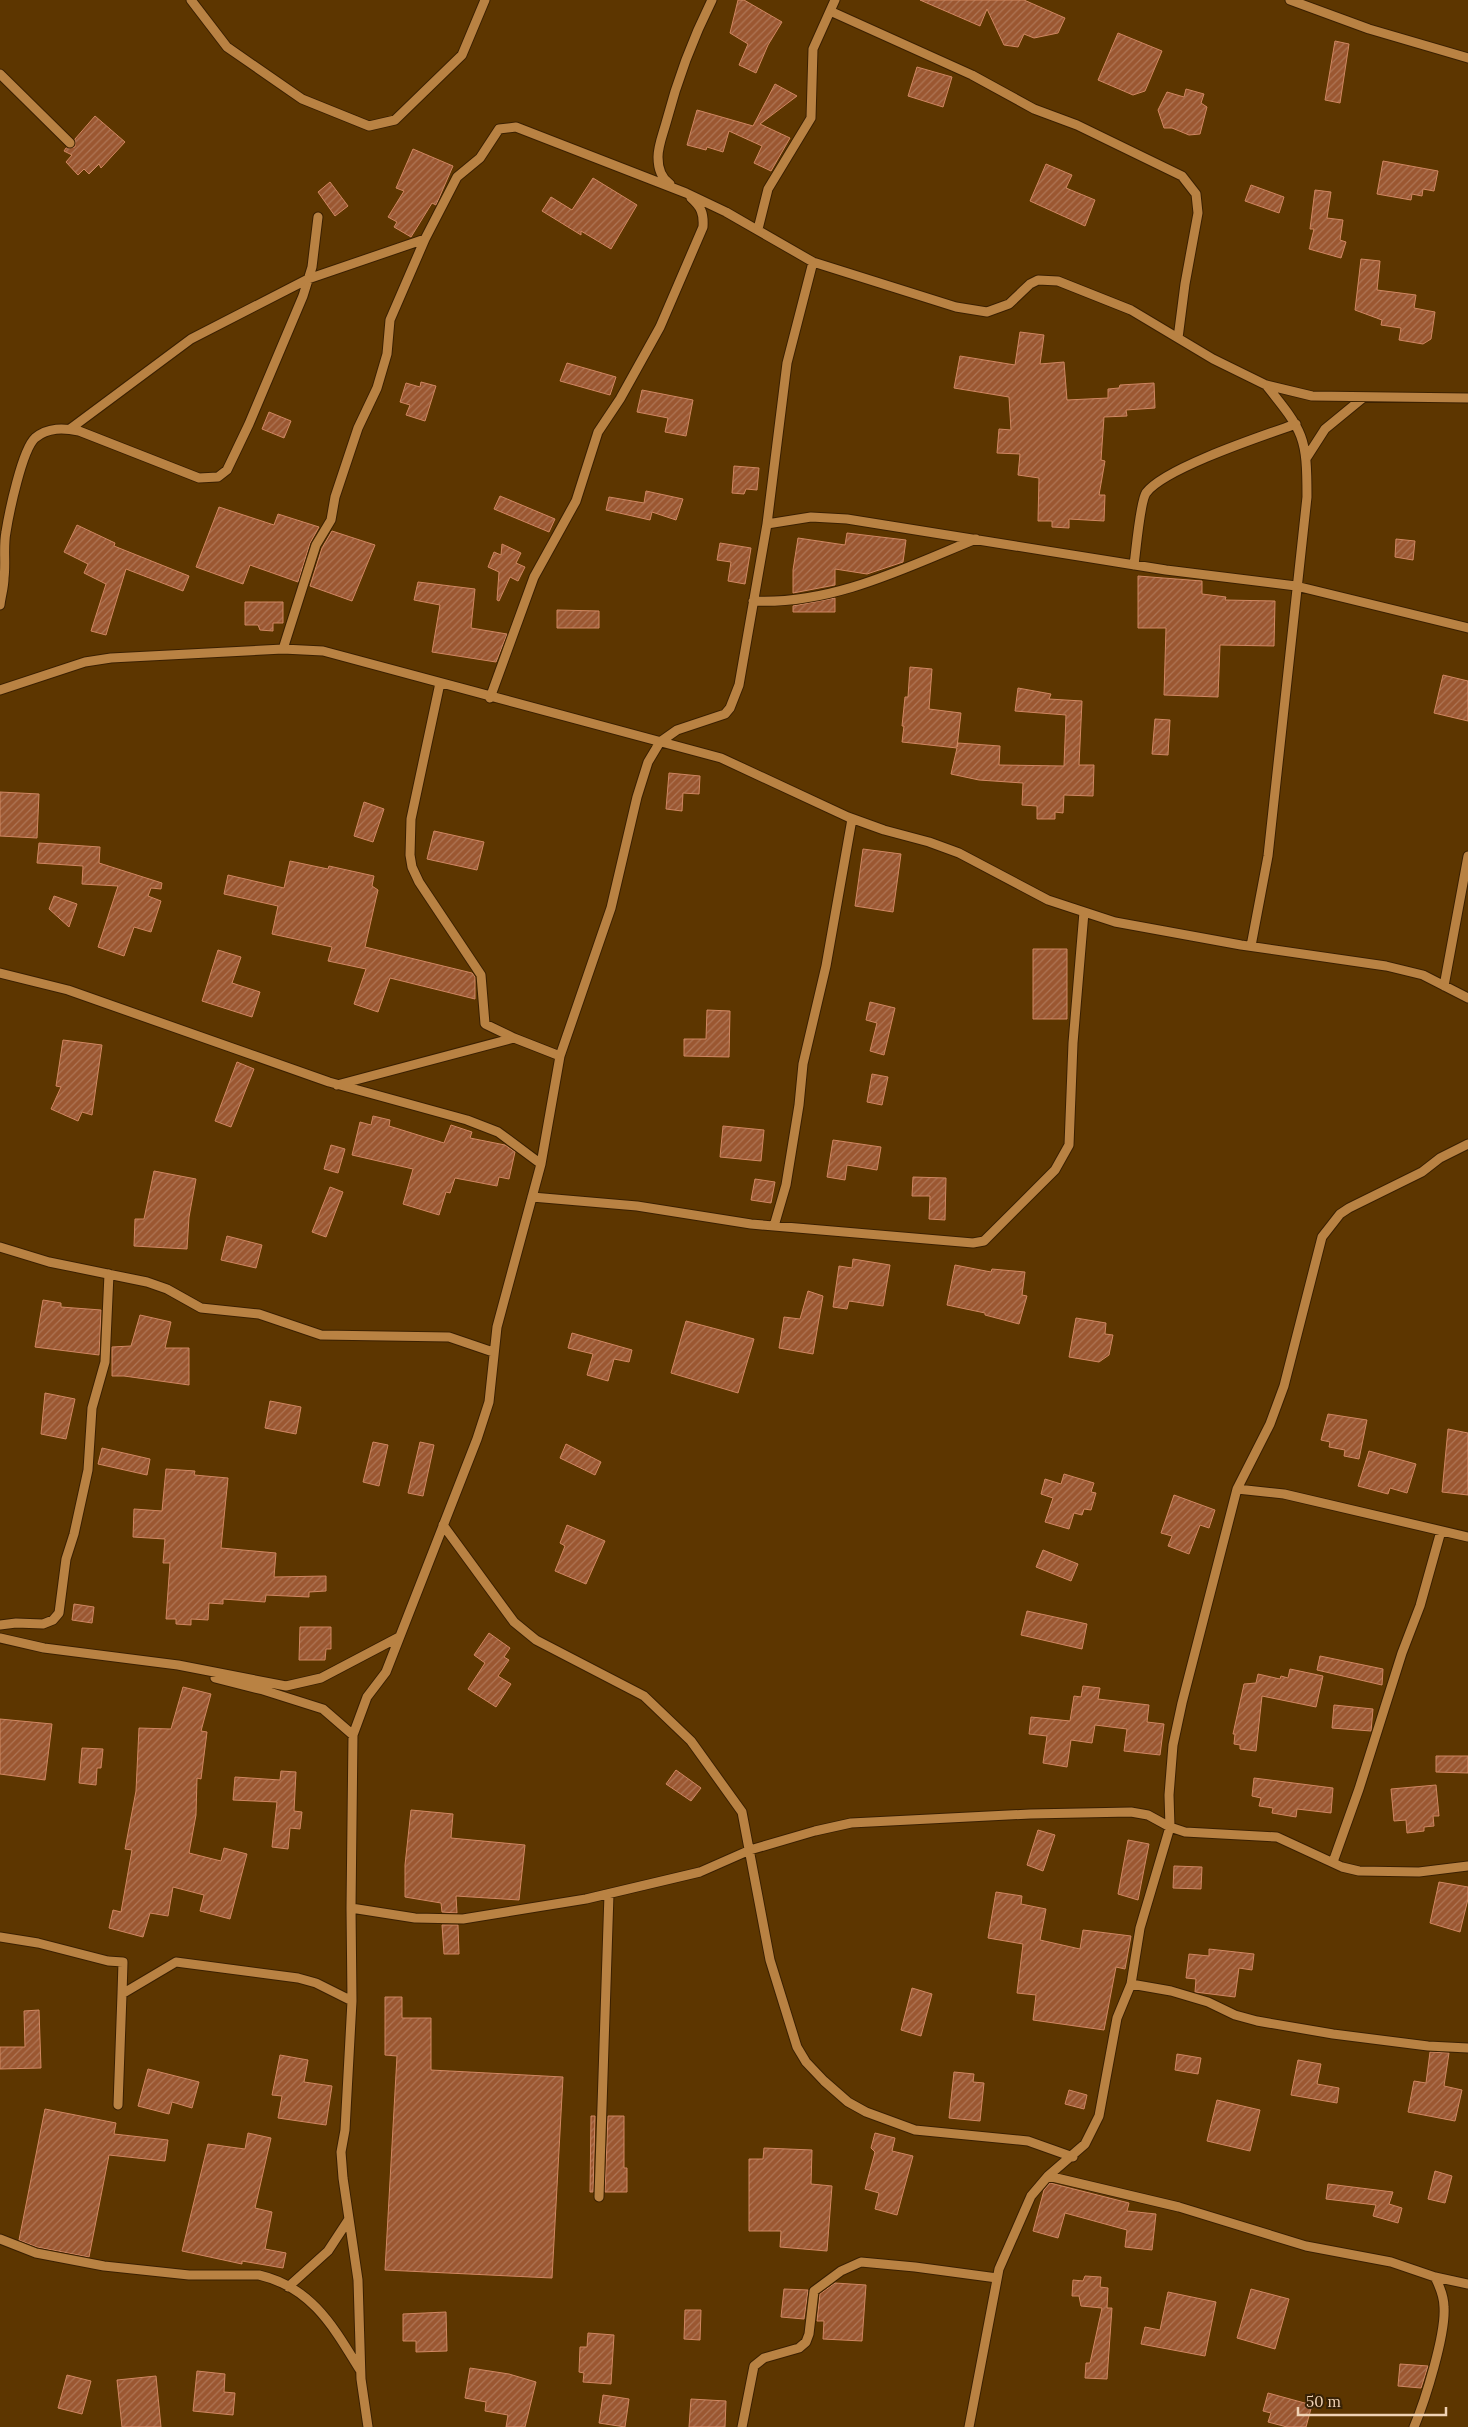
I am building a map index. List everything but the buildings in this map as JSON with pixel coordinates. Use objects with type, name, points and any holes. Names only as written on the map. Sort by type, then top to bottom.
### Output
[{"type":"street","points":[[191,0],[227,47],[302,99],[369,126],[395,120],[462,55],[485,0]]},
{"type":"street","points":[[490,698],[534,576],[576,501],[598,432],[620,399],[660,327],[703,227],[704,216],[700,206],[686,193],[664,180],[659,168],[658,156],[675,91],[712,0]]},
{"type":"street","points":[[758,228],[768,189],[811,118],[813,49],[835,0]]},
{"type":"street","points":[[1290,0],[1369,29],[1468,58]]},
{"type":"street","points":[[830,11],[972,76],[1034,109],[1077,124],[1182,176],[1191,184],[1196,194],[1198,212],[1185,284],[1178,338]]},
{"type":"street","points":[[0,74],[70,142]]},
{"type":"street","points":[[283,649],[316,545],[331,520],[335,497],[358,428],[377,388],[387,354],[390,320],[424,239],[457,177],[480,158],[495,132],[508,126],[516,126],[686,193],[758,228],[813,262],[973,312],[987,312],[1009,304],[1030,284],[1038,280],[1058,280],[1131,310],[1246,377],[1266,385],[1312,396],[1468,398]]},
{"type":"street","points":[[0,605],[4,579],[3,531],[26,453],[34,439],[41,434],[62,427],[70,429],[199,478],[218,477],[227,470],[291,327],[308,279],[318,217]]},
{"type":"street","points":[[70,429],[191,339],[308,279],[424,239]]},
{"type":"street","points":[[368,2427],[360,2371],[358,2280],[341,2152],[345,2130],[352,2001],[353,1735],[367,1697],[386,1672],[477,1439],[489,1402],[497,1327],[541,1164],[560,1056],[611,908],[637,797],[648,762],[660,742],[677,730],[717,717],[730,708],[739,685],[766,524],[787,363],[813,262]]},
{"type":"street","points":[[1251,946],[1268,856],[1296,586],[1305,526],[1307,457],[1303,438],[1296,424],[1266,385]]},
{"type":"street","points":[[1307,457],[1325,429],[1364,397]]},
{"type":"street","points":[[1134,565],[1144,498],[1152,488],[1184,469],[1226,449],[1296,424]]},
{"type":"street","points":[[766,524],[811,517],[847,519],[1134,565],[1296,586],[1468,628]]},
{"type":"street","points":[[753,601],[775,602],[858,587],[976,539]]},
{"type":"street","points":[[0,690],[76,664],[110,658],[283,649],[323,651],[490,698],[721,758],[852,818],[884,830],[929,842],[959,854],[1048,900],[1115,922],[1251,946],[1386,966],[1422,976],[1468,998]]},
{"type":"street","points":[[440,684],[411,819],[412,867],[419,882],[481,976],[483,1022],[490,1028],[560,1056]]},
{"type":"street","points":[[774,1226],[786,1185],[799,1105],[803,1064],[826,966],[852,818]]},
{"type":"street","points":[[1444,986],[1468,856]]},
{"type":"street","points":[[532,1197],[637,1206],[774,1226],[974,1243],[989,1238],[1055,1170],[1069,1144],[1073,1043],[1084,912]]},
{"type":"street","points":[[0,973],[68,990],[337,1085],[467,1120],[498,1132],[541,1164]]},
{"type":"street","points":[[337,1085],[514,1038]]},
{"type":"street","points":[[970,2427],[997,2278],[1031,2196],[1048,2176],[1073,2157],[1086,2144],[1099,2116],[1117,2018],[1131,1984],[1140,1928],[1170,1827],[1169,1795],[1173,1745],[1237,1489],[1270,1424],[1284,1386],[1322,1237],[1340,1214],[1349,1208],[1422,1172],[1440,1158],[1468,1144]]},
{"type":"street","points":[[0,1248],[49,1262],[167,1289],[201,1308],[259,1314],[321,1335],[448,1337],[493,1352]]},
{"type":"street","points":[[0,1626],[16,1623],[43,1624],[53,1620],[59,1613],[66,1559],[74,1534],[88,1470],[92,1408],[105,1362],[108,1274]]},
{"type":"street","points":[[1237,1489],[1284,1494],[1468,1537]]},
{"type":"street","points":[[443,1525],[514,1622],[536,1640],[644,1696],[691,1741],[742,1812],[770,1960],[797,2046],[806,2062],[824,2081],[848,2102],[866,2112],[915,2130],[1028,2141],[1073,2157]]},
{"type":"street","points":[[1333,1862],[1359,1789],[1402,1653],[1420,1606],[1441,1531]]},
{"type":"street","points":[[0,1638],[44,1648],[149,1661],[286,1686],[321,1678],[399,1637]]},
{"type":"street","points":[[149,1661],[263,1690],[323,1709],[353,1735]]},
{"type":"street","points":[[351,1908],[415,1918],[463,1919],[536,1908],[608,1894],[700,1872],[750,1850],[815,1831],[876,1820],[1030,1814],[1132,1812],[1148,1815],[1170,1827],[1185,1832],[1277,1837],[1333,1862],[1359,1871],[1386,1873],[1419,1872],[1468,1866]]},
{"type":"street","points":[[599,2197],[608,1894]]},
{"type":"street","points":[[0,1937],[38,1944],[108,1962],[123,1962],[118,2105]]},
{"type":"street","points":[[122,1994],[176,1962],[298,1978],[316,1983],[352,2001]]},
{"type":"street","points":[[1131,1984],[1171,1991],[1208,2002],[1235,2016],[1257,2021],[1333,2034],[1428,2046],[1468,2048]]},
{"type":"street","points":[[1048,2176],[1179,2207],[1306,2246],[1391,2262],[1435,2277],[1467,2284]]},
{"type":"street","points":[[288,2287],[328,2251],[349,2218]]},
{"type":"street","points":[[0,2238],[36,2253],[104,2266],[189,2275],[259,2275],[270,2278],[310,2300],[323,2313],[360,2371]]},
{"type":"street","points":[[742,2427],[754,2366],[764,2358],[799,2348],[806,2342],[809,2334],[814,2291],[841,2271],[861,2262],[997,2278]]},
{"type":"street","points":[[1414,2427],[1426,2392],[1444,2321],[1442,2294],[1435,2277]]},
{"type":"street","points":[[359,2427],[366,2416]]}]
